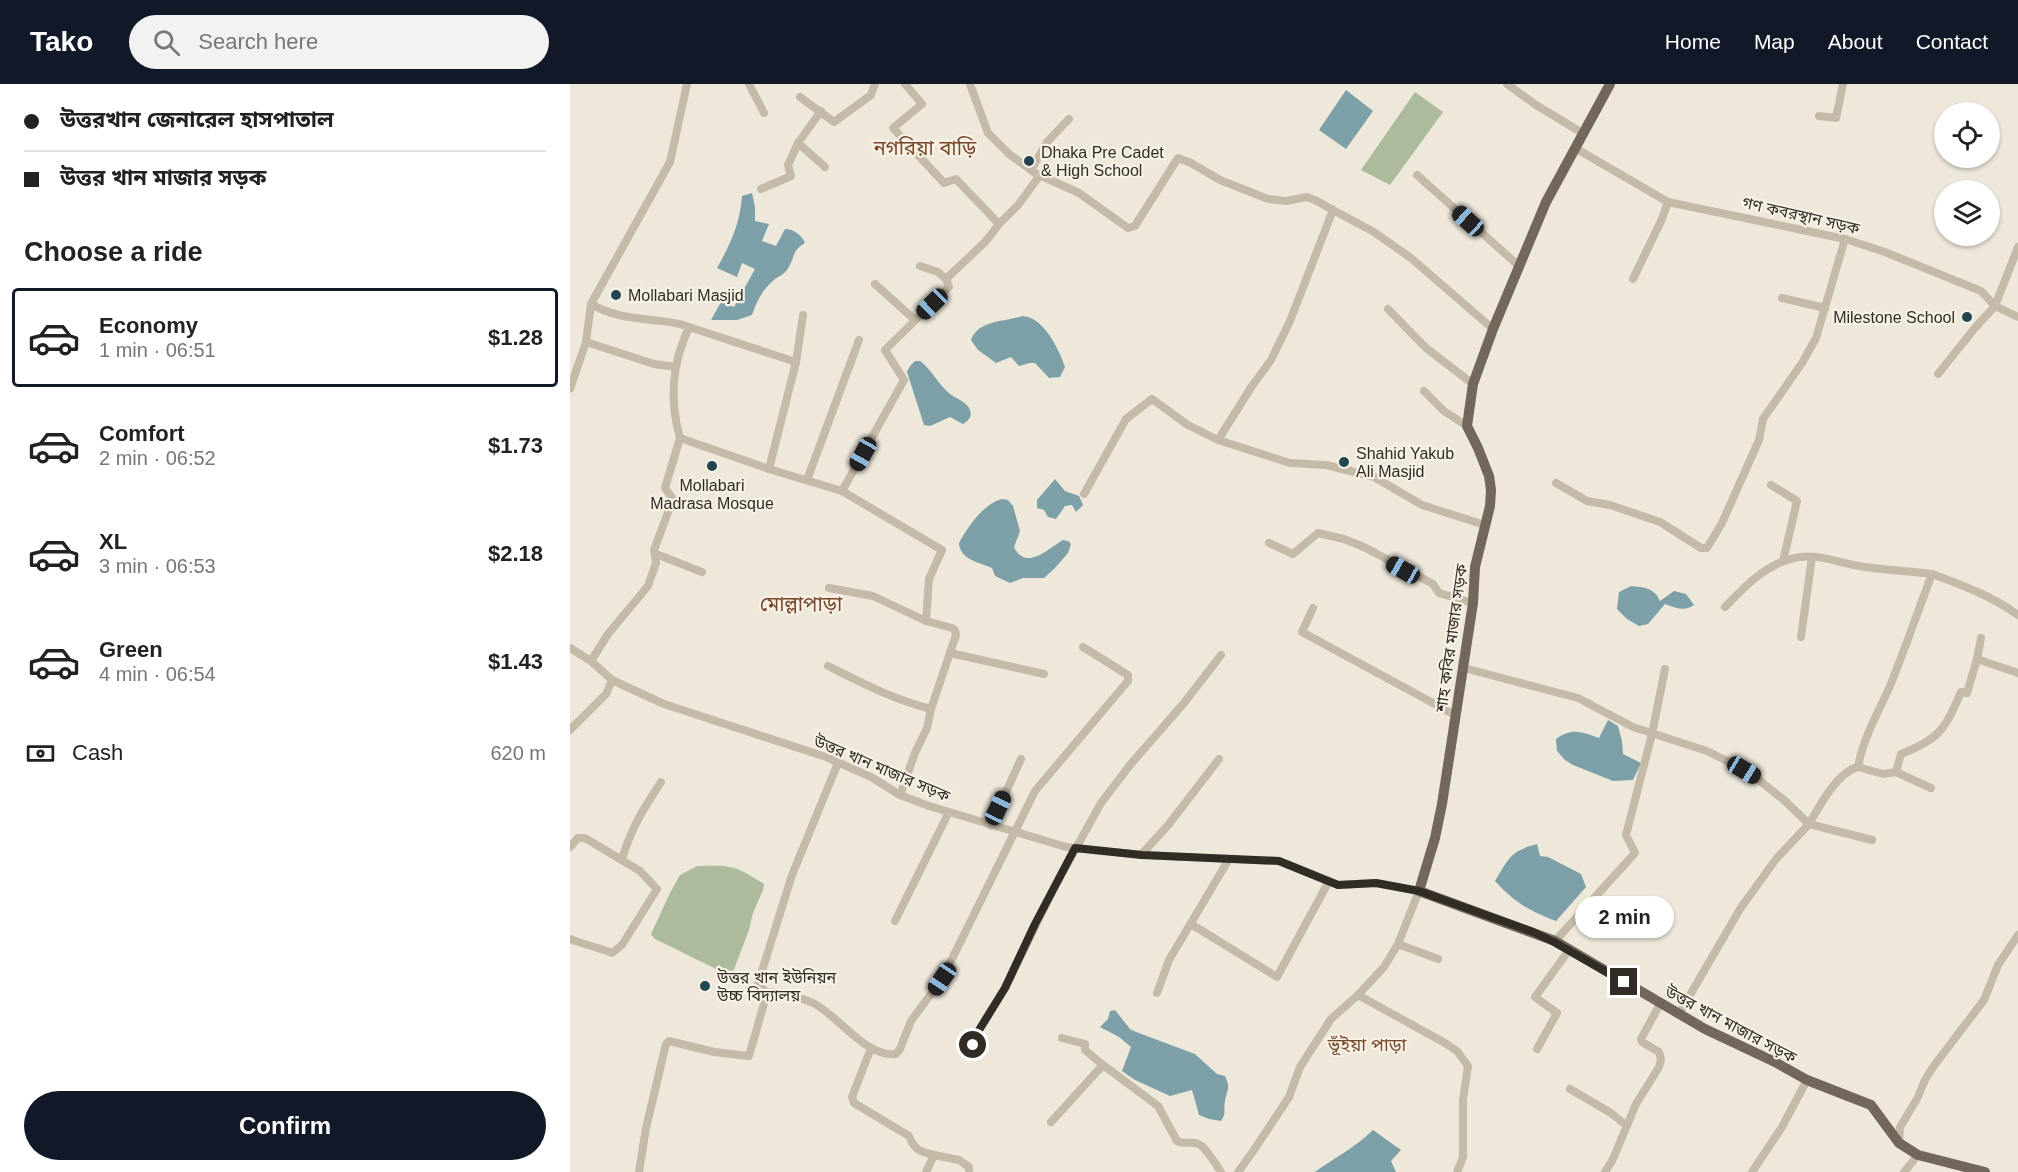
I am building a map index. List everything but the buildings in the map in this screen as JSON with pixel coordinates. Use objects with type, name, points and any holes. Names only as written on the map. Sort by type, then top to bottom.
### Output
[{"type":"main road","points":[[1467,426],[1473,384],[1519,266],[1546,202],[1610,84]]},
{"type":"main road","name":"শাহ কবির মাজার সড়ক","points":[[1419,891],[1443,804],[1473,603],[1475,567],[1490,506],[1489,476],[1467,426]]},
{"type":"main road","name":"উত্তর খান মাজার সড়ক","points":[[1419,891],[1533,932],[1569,950],[1660,1004],[1807,1080],[1871,1106],[1899,1143],[1918,1155],[1985,1172]]},
{"type":"street","points":[[570,389],[585,342],[591,304],[670,162],[687,84]]},
{"type":"street","points":[[749,84],[764,113]]},
{"type":"street","points":[[800,97],[834,122],[871,95],[875,84]]},
{"type":"street","points":[[905,84],[922,104],[893,128],[944,183],[956,179],[999,224]]},
{"type":"street","points":[[970,84],[988,133],[1009,154],[1040,175],[1074,189],[1128,228],[1135,226],[1178,158],[1220,180],[1268,199],[1286,201],[1307,197],[1317,201],[1374,232],[1411,258],[1493,329]]},
{"type":"street","points":[[1507,84],[1536,105],[1584,134]]},
{"type":"street","points":[[1819,116],[1836,118],[1843,84]]},
{"type":"street","points":[[761,189],[791,176],[788,165],[798,143],[821,111]]},
{"type":"street","points":[[1031,170],[1047,142],[1069,119]]},
{"type":"street","points":[[798,143],[825,166]]},
{"type":"street","name":"গণ কবরস্থান সড়ক","points":[[1575,148],[1668,202],[1845,239],[1885,252],[1981,291],[1995,306],[2018,317]]},
{"type":"street","points":[[946,279],[986,241],[1019,204],[1040,175]]},
{"type":"street","points":[[1417,175],[1519,266]]},
{"type":"street","points":[[1633,279],[1668,202]]},
{"type":"street","points":[[1218,440],[1271,360],[1290,321],[1333,210]]},
{"type":"street","points":[[1556,483],[1587,501],[1660,522],[1701,548],[1707,548],[1722,523],[1759,440],[1762,419],[1802,363],[1816,338],[1845,239]]},
{"type":"street","points":[[1938,374],[1995,306],[2018,247]]},
{"type":"street","points":[[842,491],[904,381],[885,350],[949,287],[946,279],[938,272],[920,266]]},
{"type":"street","points":[[875,284],[915,320]]},
{"type":"street","points":[[1782,298],[1825,308]]},
{"type":"street","points":[[591,304],[625,317],[679,324],[796,362]]},
{"type":"street","points":[[1388,309],[1426,348],[1473,384]]},
{"type":"street","points":[[769,469],[796,362],[803,315]]},
{"type":"street","points":[[591,661],[608,634],[648,586],[655,571],[656,554],[654,550],[673,499],[665,488],[680,438],[672,391],[675,367],[679,350],[689,327]]},
{"type":"street","points":[[807,480],[859,340]]},
{"type":"street","points":[[585,342],[654,364],[675,367]]},
{"type":"street","points":[[1424,391],[1444,411],[1467,426]]},
{"type":"street","points":[[1084,494],[1126,419],[1152,399],[1188,425],[1218,440],[1290,463],[1326,465],[1374,477],[1422,505],[1485,525]]},
{"type":"street","points":[[680,438],[842,491],[906,530],[939,546],[942,550],[929,579],[926,621]]},
{"type":"street","points":[[1771,486],[1797,501],[1783,561]]},
{"type":"street","points":[[1269,543],[1293,554],[1318,533],[1344,539],[1366,548],[1433,584],[1439,593],[1473,603]]},
{"type":"street","points":[[656,554],[702,572]]},
{"type":"street","points":[[1725,607],[1744,587],[1777,563],[1801,556],[1859,566],[1932,574],[1970,588],[2007,606],[2018,615]]},
{"type":"street","points":[[1801,637],[1812,557]]},
{"type":"street","points":[[1858,767],[1868,731],[1891,683],[1932,574]]},
{"type":"street","points":[[829,588],[873,596],[926,621],[955,630],[957,635],[931,709],[927,728],[900,795]]},
{"type":"street","points":[[1313,608],[1302,632],[1455,715]]},
{"type":"street","points":[[1896,772],[1901,754],[1936,736],[1944,729],[1961,692],[1967,693],[1981,638]]},
{"type":"street","points":[[767,993],[772,992],[812,1002],[871,1048],[891,1055],[896,1054],[911,1021],[942,979],[1035,791],[1128,681],[1128,675],[1083,647]]},
{"type":"street","name":"উত্তর খান মাজার সড়ক","points":[[570,648],[591,661],[612,680],[664,704],[838,763],[871,777],[900,795],[1014,832],[1075,848],[1142,855],[1279,861],[1338,885],[1376,883],[1419,891]]},
{"type":"street","points":[[950,653],[1044,674]]},
{"type":"street","points":[[973,1045],[976,1035],[1005,988],[1035,924],[1101,802],[1221,655]]},
{"type":"street","points":[[1977,659],[2018,673]]},
{"type":"street","points":[[828,666],[884,695],[931,709]]},
{"type":"street","points":[[1464,668],[1578,698],[1633,727],[1707,752],[1733,764],[1762,783],[1809,824],[1872,840]]},
{"type":"street","points":[[1554,942],[1635,853],[1626,835],[1652,734],[1665,669]]},
{"type":"street","points":[[570,730],[606,694],[612,680]]},
{"type":"street","points":[[991,825],[1021,759]]},
{"type":"street","points":[[1142,855],[1219,759]]},
{"type":"street","points":[[767,993],[758,984],[792,875],[838,763]]},
{"type":"street","points":[[1679,1014],[1740,909],[1776,859],[1809,824],[1827,794],[1843,777],[1858,767],[1883,774],[1896,772],[1931,788]]},
{"type":"street","points":[[622,859],[628,836],[661,782]]},
{"type":"street","points":[[895,921],[949,812]]},
{"type":"street","points":[[570,847],[578,838],[585,838],[640,871],[657,890],[622,945],[612,953],[598,946],[589,946],[570,939]]},
{"type":"street","points":[[1157,993],[1170,960],[1229,859]]},
{"type":"street","points":[[1191,924],[1277,977],[1329,881]]},
{"type":"street","name":"শাহ কবির মাজার সড়ক","points":[[1238,1172],[1289,1097],[1300,1067],[1331,1019],[1384,967],[1398,944],[1419,891]]},
{"type":"street","points":[[1899,1143],[1900,1127],[1917,1099],[1925,1080],[1984,1000],[1998,965],[2018,935]]},
{"type":"street","points":[[1398,944],[1437,959]]},
{"type":"street","points":[[1537,1049],[1557,1013],[1535,997],[1569,950]]},
{"type":"street","points":[[639,1172],[646,1128],[666,1044],[669,1041],[714,1052],[748,1056],[767,993]]},
{"type":"street","points":[[1358,995],[1446,1043],[1457,1051],[1468,1066],[1463,1100],[1463,1156],[1456,1172]]},
{"type":"street","points":[[1605,1172],[1613,1159],[1636,1104],[1659,1067],[1661,1059],[1659,1052],[1642,1042],[1641,1039],[1660,1004]]},
{"type":"street","points":[[1062,1038],[1085,1044],[1085,1050],[1158,1106],[1177,1141],[1182,1144],[1191,1142],[1201,1145],[1221,1172]]},
{"type":"street","points":[[871,1048],[852,1097],[854,1102],[909,1136],[918,1151],[959,1160],[969,1167],[969,1172]]},
{"type":"street","points":[[1051,1122],[1103,1065]]},
{"type":"street","points":[[1752,1172],[1782,1127],[1807,1080]]},
{"type":"street","points":[[1570,1089],[1611,1113],[1627,1126]]},
{"type":"street","points":[[926,1172],[933,1155]]},
{"type":"street","points":[[1904,1172],[1918,1155]]},
{"type":"green space","points":[[1415,92],[1443,112],[1390,185],[1361,170]]},
{"type":"green space","points":[[697,866],[732,868],[764,884],[733,972],[718,970],[655,939],[651,934],[680,875]]},
{"type":"water","points":[[1346,90],[1373,111],[1346,149],[1319,130]]},
{"type":"water","points":[[752,193],[755,221],[769,224],[762,241],[776,246],[785,229],[797,233],[805,243],[795,252],[786,271],[764,291],[752,315],[737,320],[711,320],[721,302],[734,307],[755,269],[742,263],[737,277],[717,268],[734,234],[742,196]]},
{"type":"water","points":[[1022,316],[1037,321],[1059,351],[1065,367],[1060,377],[1049,378],[1035,363],[1019,366],[1011,357],[996,363],[978,350],[971,340],[974,333],[985,325]]},
{"type":"water","points":[[915,361],[920,361],[950,394],[969,408],[971,413],[967,421],[963,424],[950,417],[930,426],[924,425],[907,372]]},
{"type":"water","points":[[1055,479],[1065,491],[1079,496],[1083,505],[1076,512],[1072,505],[1065,506],[1056,519],[1048,517],[1044,510],[1037,508],[1037,500]]},
{"type":"water","points":[[1002,499],[1008,500],[1013,506],[1020,531],[1014,547],[1025,558],[1038,556],[1063,540],[1071,544],[1068,553],[1044,578],[1023,578],[1010,583],[995,576],[992,568],[966,557],[960,549],[959,543],[977,517],[989,505]]},
{"type":"water","points":[[1631,586],[1652,591],[1660,601],[1674,591],[1686,594],[1694,605],[1683,609],[1665,604],[1648,624],[1639,626],[1617,609],[1619,592]]},
{"type":"water","points":[[1608,720],[1618,726],[1623,754],[1641,763],[1633,780],[1613,781],[1573,765],[1557,751],[1556,739],[1561,735],[1577,732],[1599,738]]},
{"type":"water","points":[[1537,844],[1540,856],[1548,857],[1581,874],[1586,887],[1556,921],[1523,905],[1495,881],[1511,856]]},
{"type":"water","points":[[1115,1010],[1130,1029],[1195,1054],[1217,1074],[1225,1076],[1228,1089],[1221,1121],[1199,1115],[1192,1090],[1170,1096],[1135,1080],[1122,1071],[1131,1047],[1119,1037],[1100,1027],[1108,1019],[1110,1011]]},
{"type":"water","points":[[1373,1130],[1401,1150],[1391,1161],[1396,1172],[1315,1172],[1352,1147]]},
{"type":"place","name":"Dhaka Pre Cadet & High School","points":[[1029,161]]},
{"type":"place","name":"Mollabari Masjid","points":[[616,295]]},
{"type":"place","name":"Milestone School","points":[[1967,317]]},
{"type":"place","name":"Shahid Yakub Ali Masjid","points":[[1344,462]]},
{"type":"place","name":"Mollabari Madrasa Mosque","points":[[712,466]]},
{"type":"place","name":"উত্তর খান ইউনিয়ন উচ্চ বিদ্যালয়","points":[[705,986]]},
{"type":"district","name":"নগরিয়া বাড়ি","points":[[925,148]]},
{"type":"district","name":"মোল্লাপাড়া","points":[[801,604]]},
{"type":"district","name":"ভূঁইয়া পাড়া","points":[[1367,1045]]},
{"type":"route","points":[[973,1045],[976,1035],[1005,988],[1075,848],[1142,855],[1279,861],[1338,885],[1376,883],[1419,891],[1533,932],[1624,982]]}]
